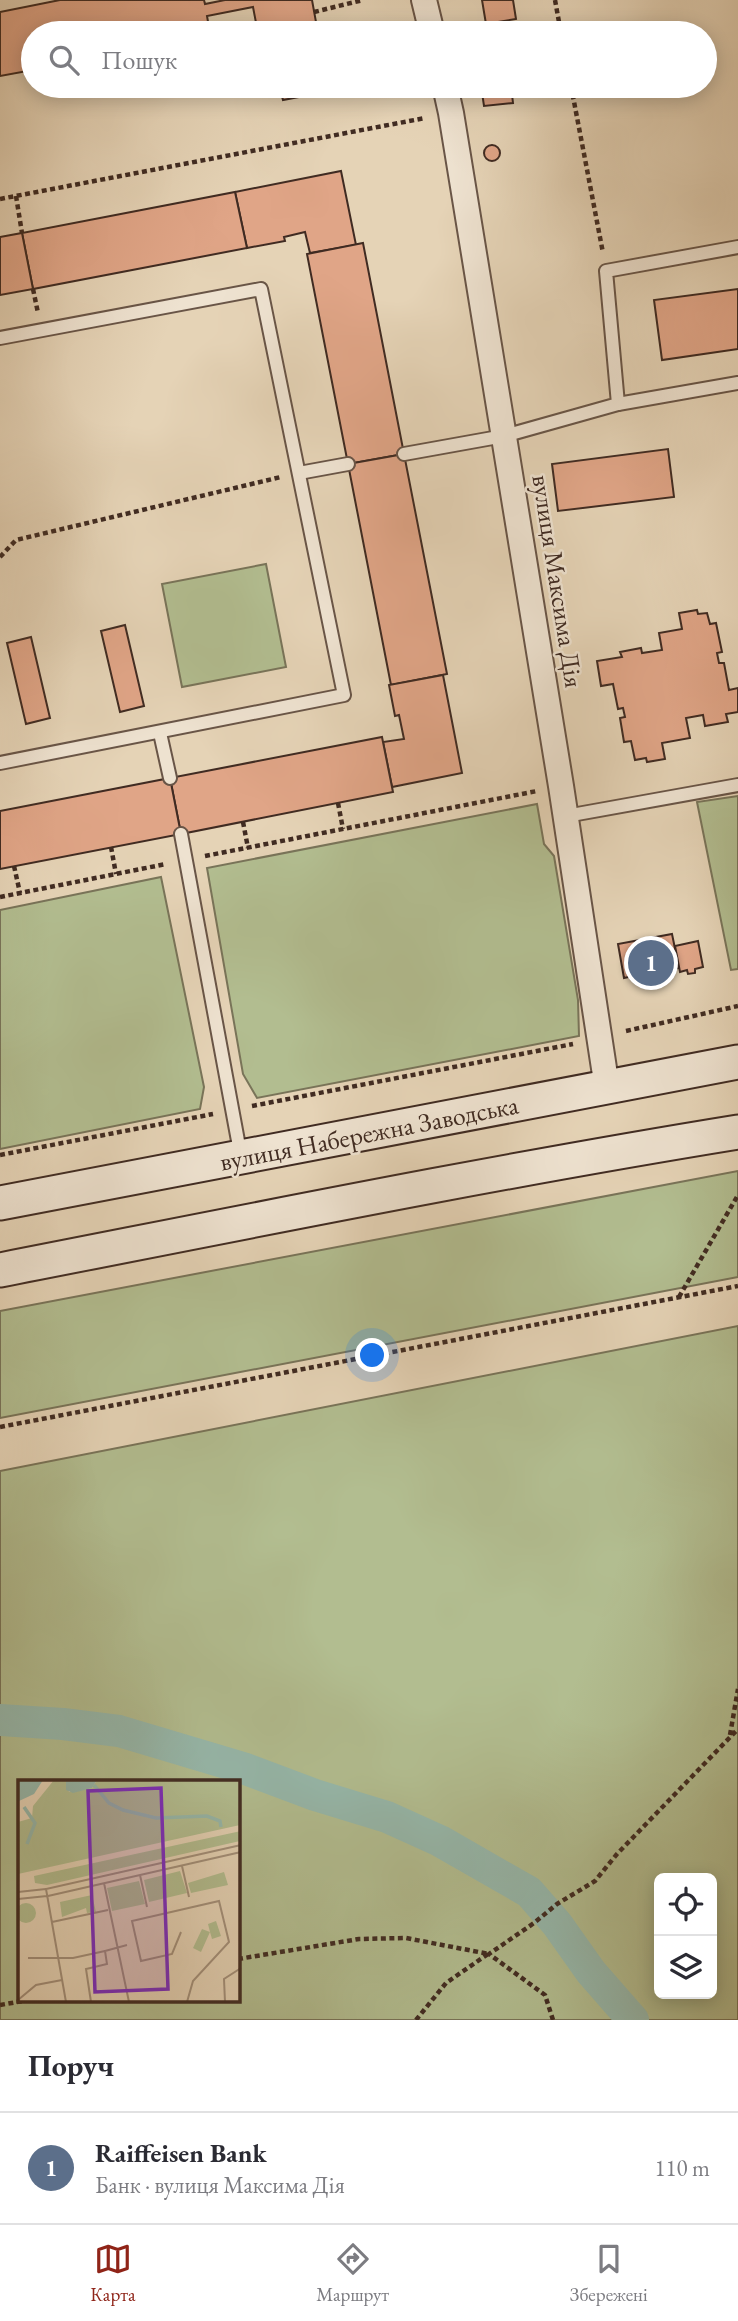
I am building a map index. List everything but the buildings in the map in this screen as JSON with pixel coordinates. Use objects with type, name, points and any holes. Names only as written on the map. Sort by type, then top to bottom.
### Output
[{"type":"main road","name":"вулиця Набережна Заводська","points":[[0,1203],[738,1062]]},
{"type":"main road","points":[[0,1270],[338,1204],[738,1132]]},
{"type":"street","points":[[424,0],[429,21]]},
{"type":"street","name":"вулиця Максима Дія","points":[[448,98],[566,816],[607,1087]]},
{"type":"lane","points":[[618,404],[606,271],[738,247]]},
{"type":"lane","points":[[0,338],[261,289],[344,695],[0,763]]},
{"type":"lane","points":[[404,454],[504,436],[618,404],[738,383]]},
{"type":"lane","points":[[299,473],[348,464]]},
{"type":"lane","points":[[160,733],[170,778]]},
{"type":"lane","points":[[566,816],[738,785]]},
{"type":"lane","points":[[181,834],[242,1157]]},
{"type":"path","points":[[314,12],[363,0]]},
{"type":"path","points":[[555,0],[559,21]]},
{"type":"path","points":[[573,98],[606,271]]},
{"type":"path","points":[[0,199],[451,113]]},
{"type":"path","points":[[16,196],[22,233]]},
{"type":"path","points":[[0,557],[16,540],[299,473]]},
{"type":"path","points":[[0,897],[561,786]]},
{"type":"path","points":[[338,803],[342,830]]},
{"type":"path","points":[[243,822],[248,848]]},
{"type":"path","points":[[111,847],[116,874]]},
{"type":"path","points":[[14,866],[20,893]]},
{"type":"path","points":[[0,1155],[600,1038],[738,1006]]},
{"type":"path","points":[[678,1297],[738,1195]]},
{"type":"path","points":[[0,1427],[738,1286]]},
{"type":"path","points":[[730,1736],[738,1689]]},
{"type":"path","points":[[416,2020],[446,1983],[534,1923],[557,1904],[595,1881],[617,1854],[738,1729]]},
{"type":"path","points":[[240,1959],[359,1939],[406,1938],[489,1954],[545,1995],[553,2020]]},
{"type":"path","points":[[0,2005],[18,2002]]},
{"type":"green space","points":[[266,564],[286,667],[182,687],[162,584]]},
{"type":"green space","points":[[738,796],[738,969],[731,970],[697,802]]},
{"type":"green space","points":[[537,804],[544,844],[554,856],[578,1000],[579,1036],[257,1098],[243,1074],[207,868]]},
{"type":"green space","points":[[161,877],[204,1087],[200,1109],[0,1149],[0,910]]},
{"type":"green space","points":[[738,1171],[738,1277],[0,1418],[0,1311]]},
{"type":"green space","points":[[738,1326],[738,2020],[0,2020],[0,1471]]},
{"type":"waterway","points":[[0,1720],[119,1731],[243,1768],[315,1795],[387,1817],[440,1841],[529,1892],[557,1924],[591,1972],[633,2020]]},
{"type":"place","name":"Raiffeisen Bank","points":[[651,963]]}]
